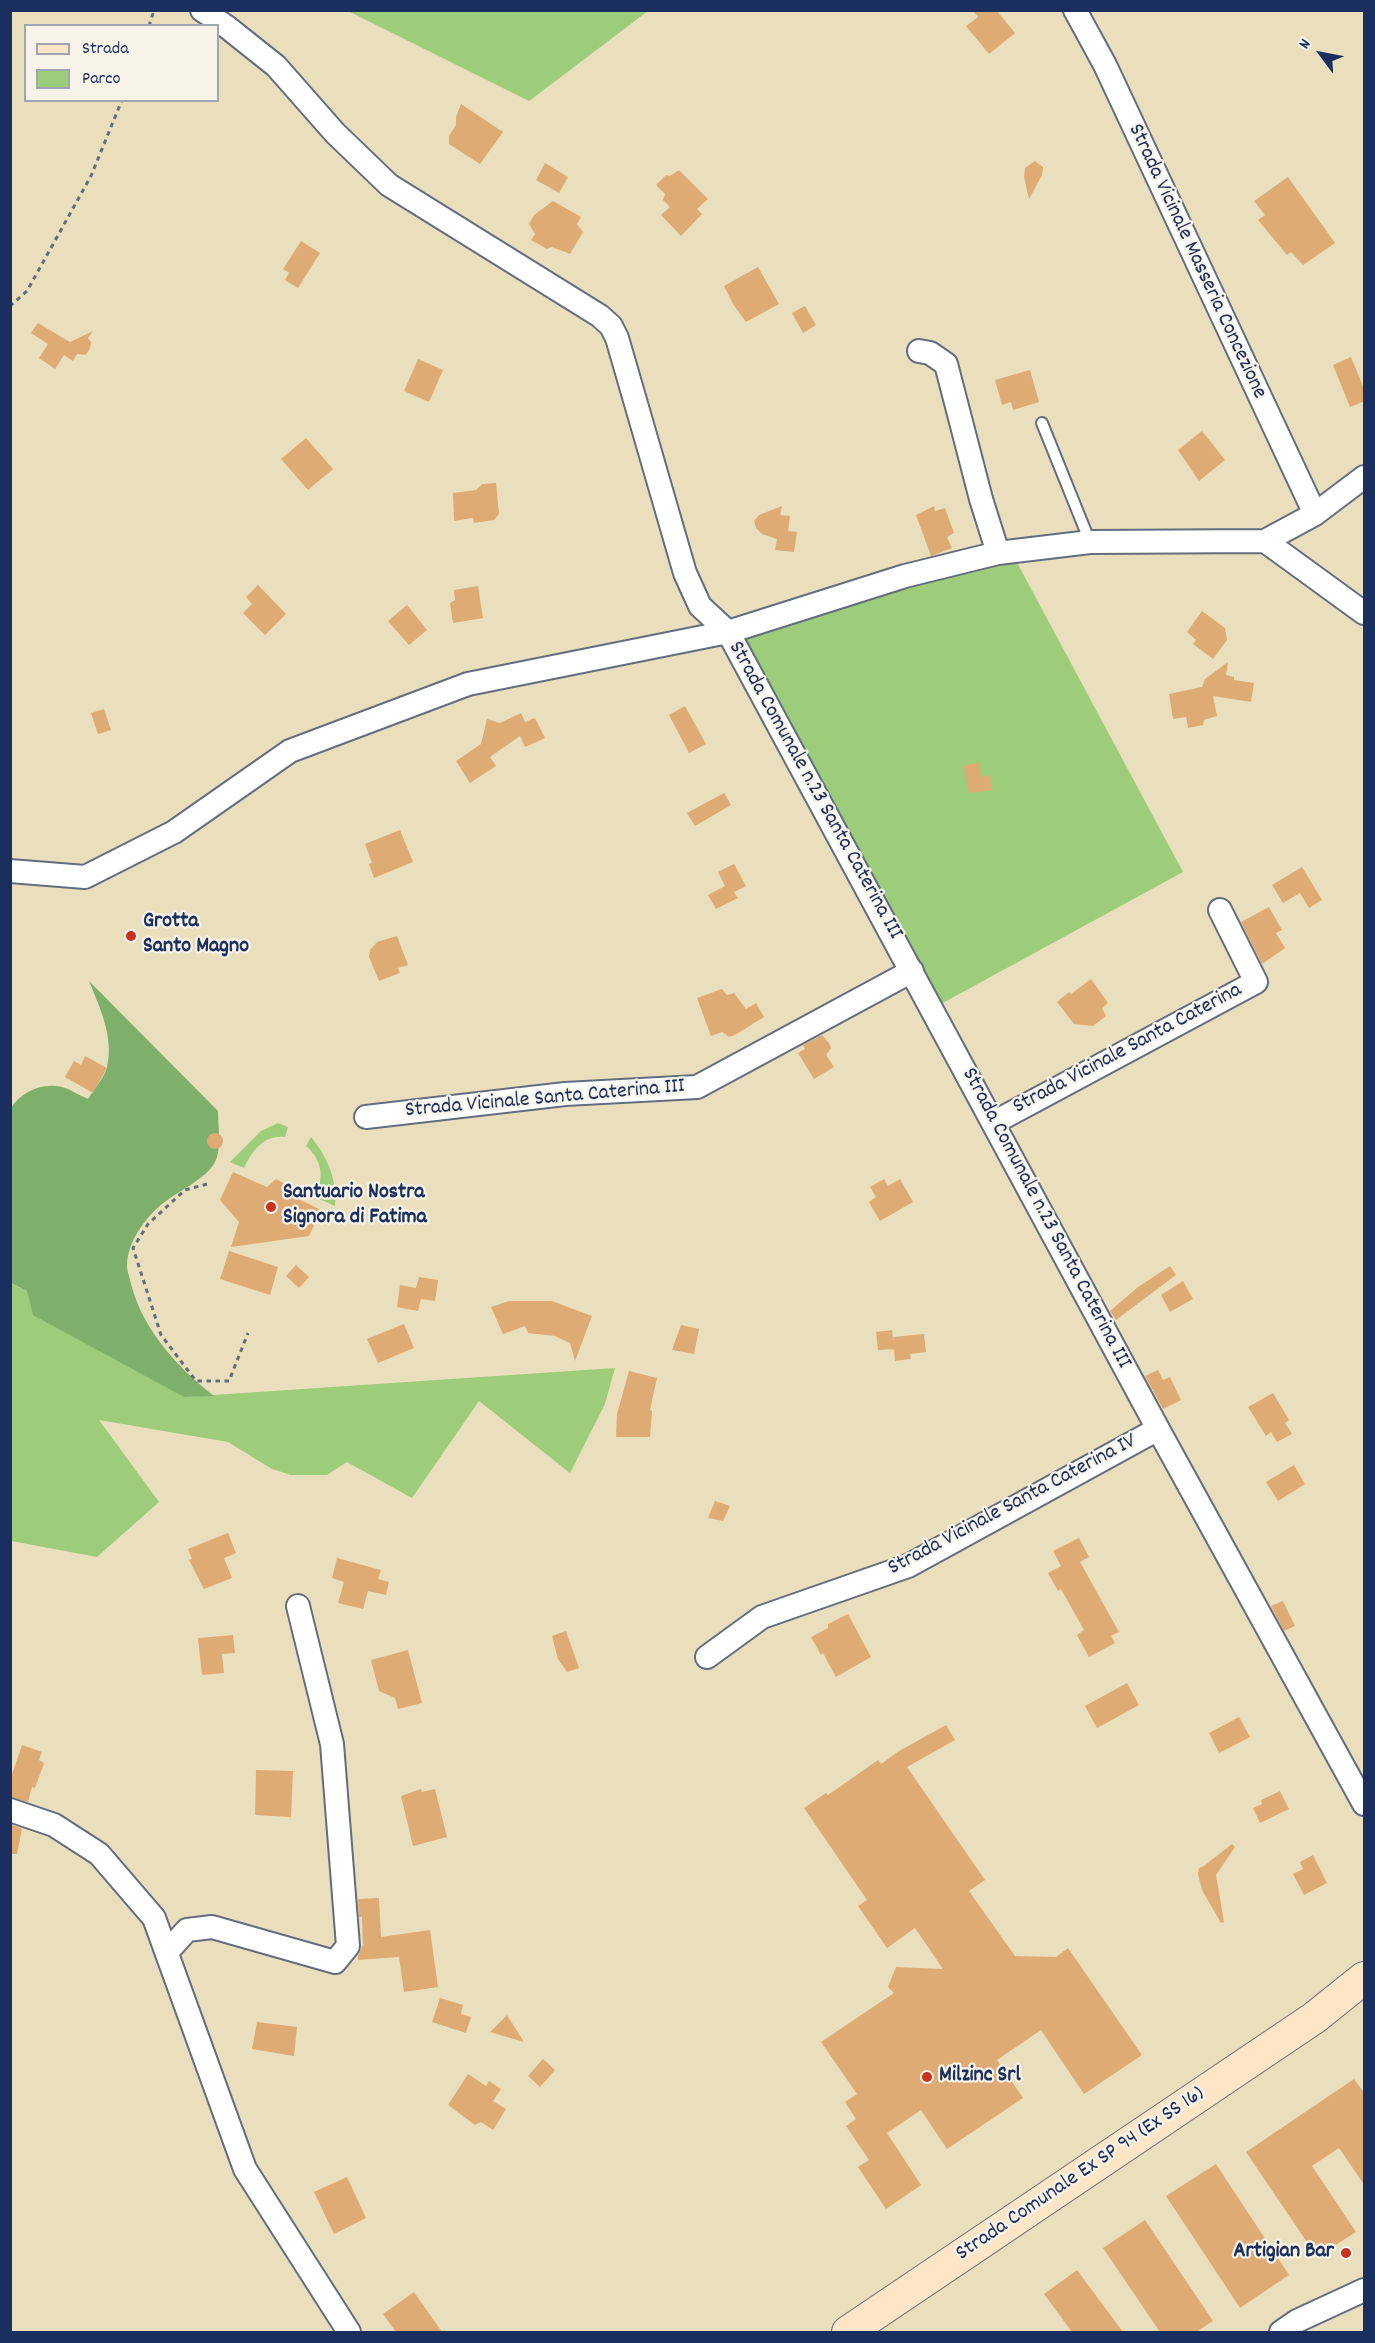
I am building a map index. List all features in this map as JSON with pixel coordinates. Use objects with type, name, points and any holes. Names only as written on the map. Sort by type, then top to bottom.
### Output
[{"type":"main road","name":"Strada Comunale Ex SP 94 (Ex SS 16)","points":[[849,2332],[1314,2018],[1365,1978]]},
{"type":"main road","name":"Strada Comunale Ex SP 94 (Ex SS 16)","points":[[1314,2018],[1365,1997]]},
{"type":"street","name":"Strada Comunale n.23 Santa Caterina III","points":[[202,10],[276,66],[335,133],[389,185],[600,316],[611,326],[617,338],[685,573],[700,606],[728,632],[1158,1429],[1365,1804]]},
{"type":"street","name":"Strada Vicinale Masseria Concezione","points":[[1075,10],[1105,65],[1315,514]]},
{"type":"street","points":[[919,351],[930,353],[946,364],[981,499],[998,553]]},
{"type":"street","points":[[10,871],[85,877],[174,832],[290,751],[468,684],[728,632],[905,576],[998,553],[1090,542],[1265,541],[1315,514],[1365,477]]},
{"type":"street","points":[[1265,541],[1365,613]]},
{"type":"street","name":"Strada Vicinale Santa Caterina","points":[[993,1123],[1256,982],[1220,910]]},
{"type":"street","name":"Strada Vicinale Santa Caterina III","points":[[366,1117],[566,1094],[697,1087],[912,971]]},
{"type":"street","name":"Strada Vicinale Santa Caterina IV","points":[[707,1657],[762,1617],[908,1566],[1158,1429]]},
{"type":"street","points":[[167,1952],[188,1930],[212,1927],[335,1962],[348,1946],[332,1744],[298,1606]]},
{"type":"street","points":[[10,1810],[54,1825],[99,1854],[154,1918],[245,2169],[300,2259],[349,2332]]},
{"type":"street","points":[[1281,2332],[1297,2321],[1365,2290]]},
{"type":"lane","points":[[1042,423],[1090,542]]},
{"type":"path","points":[[10,306],[27,291],[91,176],[121,102]]},
{"type":"path","points":[[207,1184],[185,1190],[148,1224],[133,1248],[161,1335],[196,1381],[229,1381],[249,1333]]},
{"type":"green space","points":[[648,10],[529,101],[348,11]]},
{"type":"green space","points":[[1014,557],[1183,872],[939,1005],[728,632]]},
{"type":"green space","points":[[89,981],[218,1111],[219,1146],[214,1164],[195,1182],[159,1207],[145,1221],[130,1247],[127,1266],[136,1301],[153,1332],[187,1373],[214,1396],[184,1397],[33,1315],[27,1291],[11,1283],[10,1109],[30,1091],[49,1086],[60,1086],[88,1099],[102,1079],[106,1071],[109,1045],[101,1012]]},
{"type":"green space","points":[[278,1123],[288,1127],[285,1137],[265,1141],[251,1156],[244,1168],[230,1162],[261,1131]]},
{"type":"green space","points":[[311,1137],[322,1152],[330,1169],[335,1187],[335,1206],[315,1197],[321,1176],[316,1157],[306,1146]]},
{"type":"green space","points":[[10,1283],[27,1291],[184,1397],[615,1368],[605,1404],[570,1473],[479,1401],[412,1498],[347,1462],[327,1475],[291,1475],[272,1469],[228,1442],[99,1420],[159,1502],[97,1557],[11,1541]]},
{"type":"building","points":[[972,10],[996,10],[1015,33],[989,54],[966,26],[978,17]]},
{"type":"building","points":[[461,104],[503,132],[480,164],[449,144],[449,136],[456,125],[456,117]]},
{"type":"building","points":[[1035,161],[1043,167],[1042,175],[1029,199],[1024,177],[1025,168]]},
{"type":"building","points":[[545,163],[568,177],[559,193],[536,180]]},
{"type":"building","points":[[679,170],[708,199],[697,209],[702,214],[681,236],[661,215],[670,207],[663,200],[665,194],[656,185],[666,175],[670,176]]},
{"type":"building","points":[[1288,177],[1335,243],[1303,265],[1291,252],[1287,255],[1258,220],[1265,215],[1254,201]]},
{"type":"building","points":[[553,201],[581,217],[577,224],[583,232],[570,254],[552,247],[547,249],[531,240],[535,234],[529,224],[534,215]]},
{"type":"building","points":[[301,241],[320,253],[298,288],[285,280],[289,273],[283,269]]},
{"type":"building","points":[[758,267],[779,304],[746,322],[724,286]]},
{"type":"building","points":[[805,306],[816,325],[803,333],[792,313]]},
{"type":"building","points":[[38,323],[70,342],[93,331],[88,338],[91,342],[90,348],[86,355],[77,354],[73,361],[64,355],[55,369],[39,358],[48,344],[31,333]]},
{"type":"building","points":[[1351,357],[1365,391],[1365,401],[1350,407],[1333,365]]},
{"type":"building","points":[[418,359],[443,370],[429,402],[404,391]]},
{"type":"building","points":[[1030,370],[1039,402],[1013,410],[1011,402],[1002,405],[995,380]]},
{"type":"building","points":[[1202,431],[1225,460],[1199,481],[1178,450]]},
{"type":"building","points":[[306,438],[333,469],[308,490],[281,459]]},
{"type":"building","points":[[496,483],[499,514],[494,520],[474,523],[473,518],[454,521],[453,493],[476,490],[482,484]]},
{"type":"building","points":[[782,506],[780,515],[790,516],[788,531],[797,532],[794,552],[775,550],[777,539],[762,534],[756,528],[754,521],[759,515]]},
{"type":"building","points":[[934,506],[935,511],[945,508],[954,533],[947,537],[952,548],[931,556],[916,515]]},
{"type":"building","points":[[258,585],[286,614],[265,635],[243,613],[252,604],[246,597]]},
{"type":"building","points":[[478,586],[483,618],[453,623],[450,603],[455,600],[454,590]]},
{"type":"building","points":[[407,605],[427,630],[409,645],[388,621]]},
{"type":"building","points":[[1202,611],[1225,628],[1227,640],[1213,659],[1193,644],[1196,640],[1187,632]]},
{"type":"building","points":[[1228,662],[1226,675],[1234,677],[1234,680],[1254,683],[1251,702],[1213,696],[1217,716],[1204,720],[1203,725],[1188,728],[1186,717],[1173,719],[1169,694],[1202,687],[1205,679]]},
{"type":"building","points":[[685,706],[706,744],[689,753],[669,715]]},
{"type":"building","points":[[104,709],[111,730],[98,734],[91,713]]},
{"type":"building","points":[[521,713],[525,722],[535,718],[545,738],[525,747],[520,736],[490,757],[496,766],[470,783],[456,761],[481,744],[487,719],[500,723]]},
{"type":"building","points":[[979,763],[981,777],[990,775],[992,790],[969,793],[964,765]]},
{"type":"building","points":[[724,793],[731,805],[695,826],[687,813]]},
{"type":"building","points":[[400,830],[413,862],[374,878],[369,864],[372,863],[365,844]]},
{"type":"building","points":[[734,864],[746,886],[734,892],[738,898],[716,909],[708,895],[725,886],[718,872]]},
{"type":"building","points":[[1302,867],[1322,900],[1309,908],[1300,893],[1283,903],[1272,885]]},
{"type":"building","points":[[1269,907],[1282,930],[1276,933],[1285,948],[1262,964],[1241,922]]},
{"type":"building","points":[[397,936],[408,965],[398,968],[400,973],[379,981],[369,957],[370,950],[377,942]]},
{"type":"building","points":[[1091,979],[1108,1003],[1102,1008],[1106,1016],[1093,1026],[1074,1024],[1057,1002]]},
{"type":"building","points":[[722,989],[727,995],[734,993],[746,1009],[756,1003],[764,1017],[735,1035],[729,1037],[722,1032],[711,1036],[697,998]]},
{"type":"building","points":[[822,1035],[831,1048],[826,1055],[834,1067],[814,1079],[798,1053],[805,1049],[803,1045]]},
{"type":"building","points":[[85,1056],[107,1068],[93,1093],[65,1077],[74,1061],[81,1065]]},
{"type":"building","points":[[215,1133],[223,1141],[215,1149],[207,1141]]},
{"type":"building","name":"Santuario Nostra Signora di Fatima","points":[[233,1172],[267,1187],[276,1179],[285,1184],[288,1194],[321,1210],[309,1236],[231,1247],[239,1222],[220,1200]]},
{"type":"building","points":[[884,1179],[888,1186],[900,1179],[913,1202],[880,1221],[869,1202],[876,1197],[870,1187]]},
{"type":"building","points":[[229,1251],[278,1267],[270,1295],[220,1279]]},
{"type":"building","points":[[296,1265],[309,1277],[299,1288],[286,1276]]},
{"type":"building","points":[[1170,1266],[1176,1275],[1116,1320],[1110,1311],[1138,1287]]},
{"type":"building","points":[[419,1277],[438,1280],[435,1301],[421,1299],[418,1311],[397,1307],[400,1285],[416,1288]]},
{"type":"building","points":[[1183,1281],[1193,1299],[1170,1312],[1161,1295]]},
{"type":"building","points":[[509,1301],[552,1301],[592,1316],[575,1361],[570,1343],[555,1336],[528,1333],[525,1326],[503,1334],[491,1307]]},
{"type":"building","points":[[404,1324],[414,1348],[378,1363],[367,1339]]},
{"type":"building","points":[[681,1325],[699,1329],[694,1354],[672,1350]]},
{"type":"building","points":[[892,1330],[894,1349],[878,1350],[876,1332]]},
{"type":"building","points":[[924,1334],[926,1352],[910,1354],[911,1359],[895,1361],[893,1337]]},
{"type":"building","points":[[1158,1370],[1163,1380],[1170,1377],[1181,1400],[1163,1409],[1145,1376]]},
{"type":"building","points":[[629,1371],[657,1378],[650,1410],[652,1411],[650,1437],[616,1437],[617,1414]]},
{"type":"building","points":[[1273,1393],[1289,1420],[1285,1423],[1292,1434],[1277,1442],[1271,1432],[1266,1436],[1248,1407]]},
{"type":"building","points":[[1294,1465],[1305,1484],[1278,1501],[1266,1482]]},
{"type":"building","points":[[715,1501],[730,1506],[723,1521],[708,1518]]},
{"type":"building","points":[[228,1533],[236,1553],[224,1558],[232,1578],[204,1589],[189,1560],[192,1559],[188,1549]]},
{"type":"building","points":[[1079,1538],[1089,1557],[1080,1562],[1119,1632],[1111,1636],[1115,1643],[1089,1657],[1077,1635],[1084,1630],[1061,1589],[1058,1591],[1048,1573],[1061,1566],[1053,1551]]},
{"type":"building","points":[[337,1558],[381,1570],[378,1579],[389,1582],[386,1595],[368,1591],[363,1609],[338,1603],[344,1582],[332,1578]]},
{"type":"building","points":[[1283,1601],[1295,1626],[1284,1631],[1271,1606]]},
{"type":"building","points":[[848,1614],[871,1657],[836,1677],[811,1637],[828,1628],[828,1624]]},
{"type":"building","points":[[566,1631],[579,1668],[567,1672],[558,1659],[552,1636]]},
{"type":"building","points":[[233,1635],[235,1653],[222,1654],[224,1673],[202,1675],[198,1638]]},
{"type":"building","points":[[408,1650],[422,1703],[398,1709],[395,1698],[379,1691],[371,1660]]},
{"type":"building","points":[[1127,1683],[1139,1705],[1097,1728],[1085,1706]]},
{"type":"building","points":[[1239,1717],[1250,1737],[1219,1753],[1209,1733]]},
{"type":"building","points":[[946,1725],[955,1740],[907,1767],[985,1880],[969,1891],[1015,1956],[1056,1957],[1068,1948],[1142,2055],[1084,2094],[1041,2030],[997,2060],[1023,2098],[947,2149],[921,2110],[887,2133],[921,2185],[886,2209],[858,2167],[869,2160],[846,2126],[856,2119],[845,2102],[857,2094],[821,2042],[894,1993],[888,1987],[896,1967],[943,1969],[915,1928],[887,1948],[858,1906],[867,1900],[804,1808],[826,1793],[828,1795],[878,1760],[881,1764],[899,1751]]},
{"type":"building","points":[[22,1745],[42,1752],[39,1760],[44,1763],[35,1788],[32,1787],[28,1802],[10,1797],[10,1780]]},
{"type":"building","points":[[256,1770],[293,1771],[291,1817],[255,1815]]},
{"type":"building","points":[[421,1789],[422,1792],[435,1789],[447,1837],[413,1846],[401,1796]]},
{"type":"building","points":[[1280,1791],[1289,1809],[1260,1823],[1253,1808],[1262,1804],[1261,1800]]},
{"type":"building","points":[[10,1824],[22,1829],[17,1854],[10,1854]]},
{"type":"building","points":[[1232,1844],[1235,1847],[1216,1875],[1224,1922],[1221,1923],[1202,1890],[1198,1874],[1199,1868]]},
{"type":"building","points":[[1313,1855],[1327,1883],[1304,1895],[1293,1874],[1303,1869],[1300,1862]]},
{"type":"building","points":[[379,1898],[381,1937],[430,1930],[438,1987],[404,1992],[399,1957],[358,1960],[363,1945],[362,1917],[359,1917],[358,1899]]},
{"type":"building","points":[[440,1998],[463,2005],[461,2014],[471,2017],[466,2033],[432,2022]]},
{"type":"building","points":[[507,2015],[524,2042],[490,2032]]},
{"type":"building","points":[[257,2022],[297,2027],[294,2056],[252,2049]]},
{"type":"building","points":[[543,2059],[555,2070],[540,2087],[528,2076]]},
{"type":"building","points":[[468,2074],[486,2086],[489,2081],[501,2089],[493,2101],[506,2109],[493,2130],[481,2122],[475,2125],[448,2105]]},
{"type":"building","points":[[1354,2079],[1365,2094],[1365,2186],[1339,2148],[1312,2166],[1356,2232],[1317,2257],[1246,2152]]},
{"type":"building","points":[[1216,2164],[1289,2275],[1240,2308],[1166,2196]]},
{"type":"building","points":[[347,2177],[366,2218],[334,2234],[314,2192]]},
{"type":"building","points":[[1145,2220],[1213,2321],[1196,2332],[1160,2332],[1103,2248]]},
{"type":"building","points":[[1077,2270],[1123,2332],[1072,2332],[1044,2294]]},
{"type":"building","points":[[414,2292],[442,2332],[396,2332],[383,2314]]},
{"type":"place","name":"Grotta Santo Magno","points":[[131,936]]},
{"type":"place","name":"Santuario Nostra Signora di Fatima","points":[[271,1207]]},
{"type":"place","name":"Milzinc Srl","points":[[927,2077]]},
{"type":"place","name":"Artigian Bar","points":[[1346,2253]]}]
